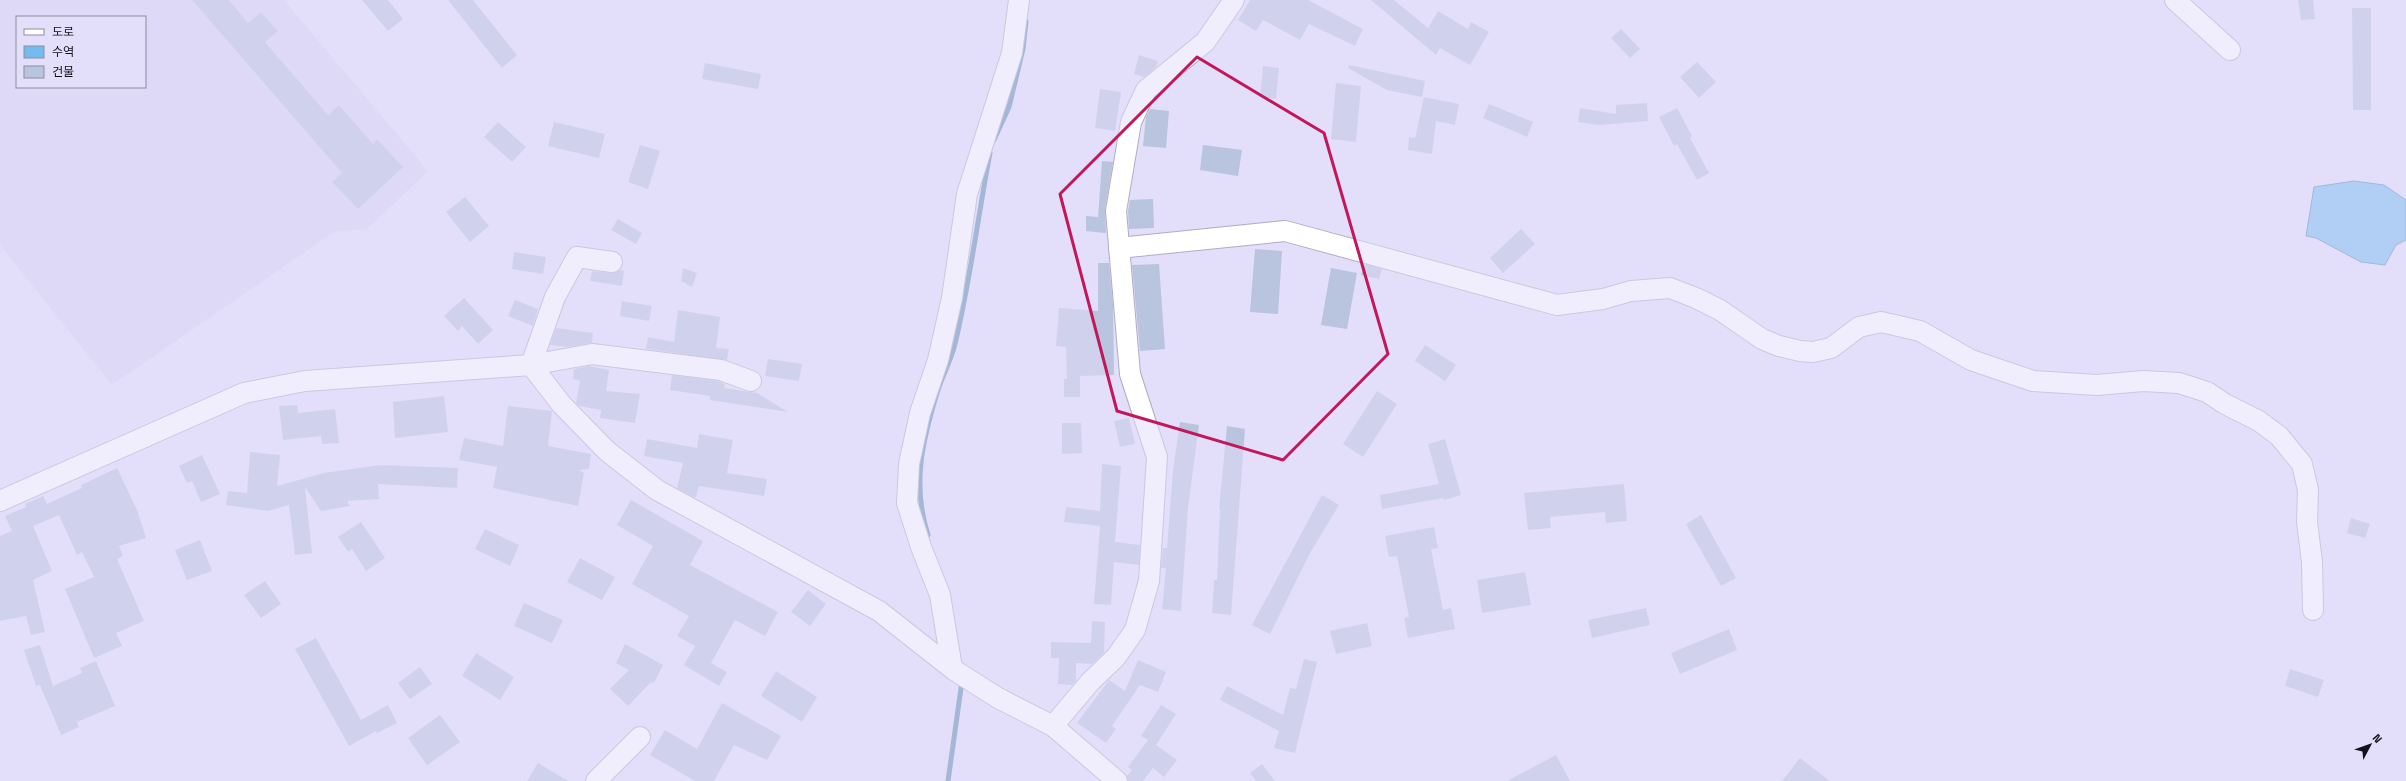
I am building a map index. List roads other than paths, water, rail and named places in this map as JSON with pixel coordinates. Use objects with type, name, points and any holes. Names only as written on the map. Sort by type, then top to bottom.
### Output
[{"type":"street","points":[[953,669],[940,596],[921,547],[907,503],[909,464],[920,413],[938,360],[952,298],[967,194],[1012,53],[1019,0]]},
{"type":"street","points":[[1053,726],[1090,682],[1116,656],[1135,630],[1149,581],[1157,457],[1130,374],[1116,211],[1131,122],[1146,90],[1204,42],[1234,0]]},
{"type":"street","points":[[2175,0],[2230,50]]},
{"type":"street","points":[[1119,248],[1285,231],[1557,306],[1603,299],[1631,291],[1670,288],[1696,298],[1720,310],[1762,339],[1778,346],[1800,351],[1813,352],[1830,348],[1858,327],[1882,322],[1920,331],[1971,360],[2033,381],[2097,385],[2144,381],[2186,386],[2208,392],[2225,404],[2259,421],[2279,436],[2302,464],[2308,490],[2307,522],[2312,562],[2312,610]]},
{"type":"street","points":[[531,365],[555,297],[577,257],[612,262]]},
{"type":"street","points":[[0,501],[244,393],[305,381],[531,365],[592,354],[721,370],[751,381]]},
{"type":"street","points":[[531,365],[562,405],[607,451],[657,490],[879,611],[953,669],[998,698],[1053,726],[1117,781]]},
{"type":"street","points":[[596,781],[640,737]]},
{"type":"water","points":[[2354,181],[2384,185],[2406,200],[2406,240],[2396,245],[2385,265],[2361,262],[2316,238],[2306,236],[2314,187]]},
{"type":"waterway","points":[[994,140],[1009,107],[1023,49],[1026,21]]},
{"type":"waterway","points":[[928,535],[923,517],[921,499],[920,481],[923,446],[937,393],[955,344],[970,273],[990,153]]},
{"type":"waterway","points":[[948,781],[962,681]]}]
